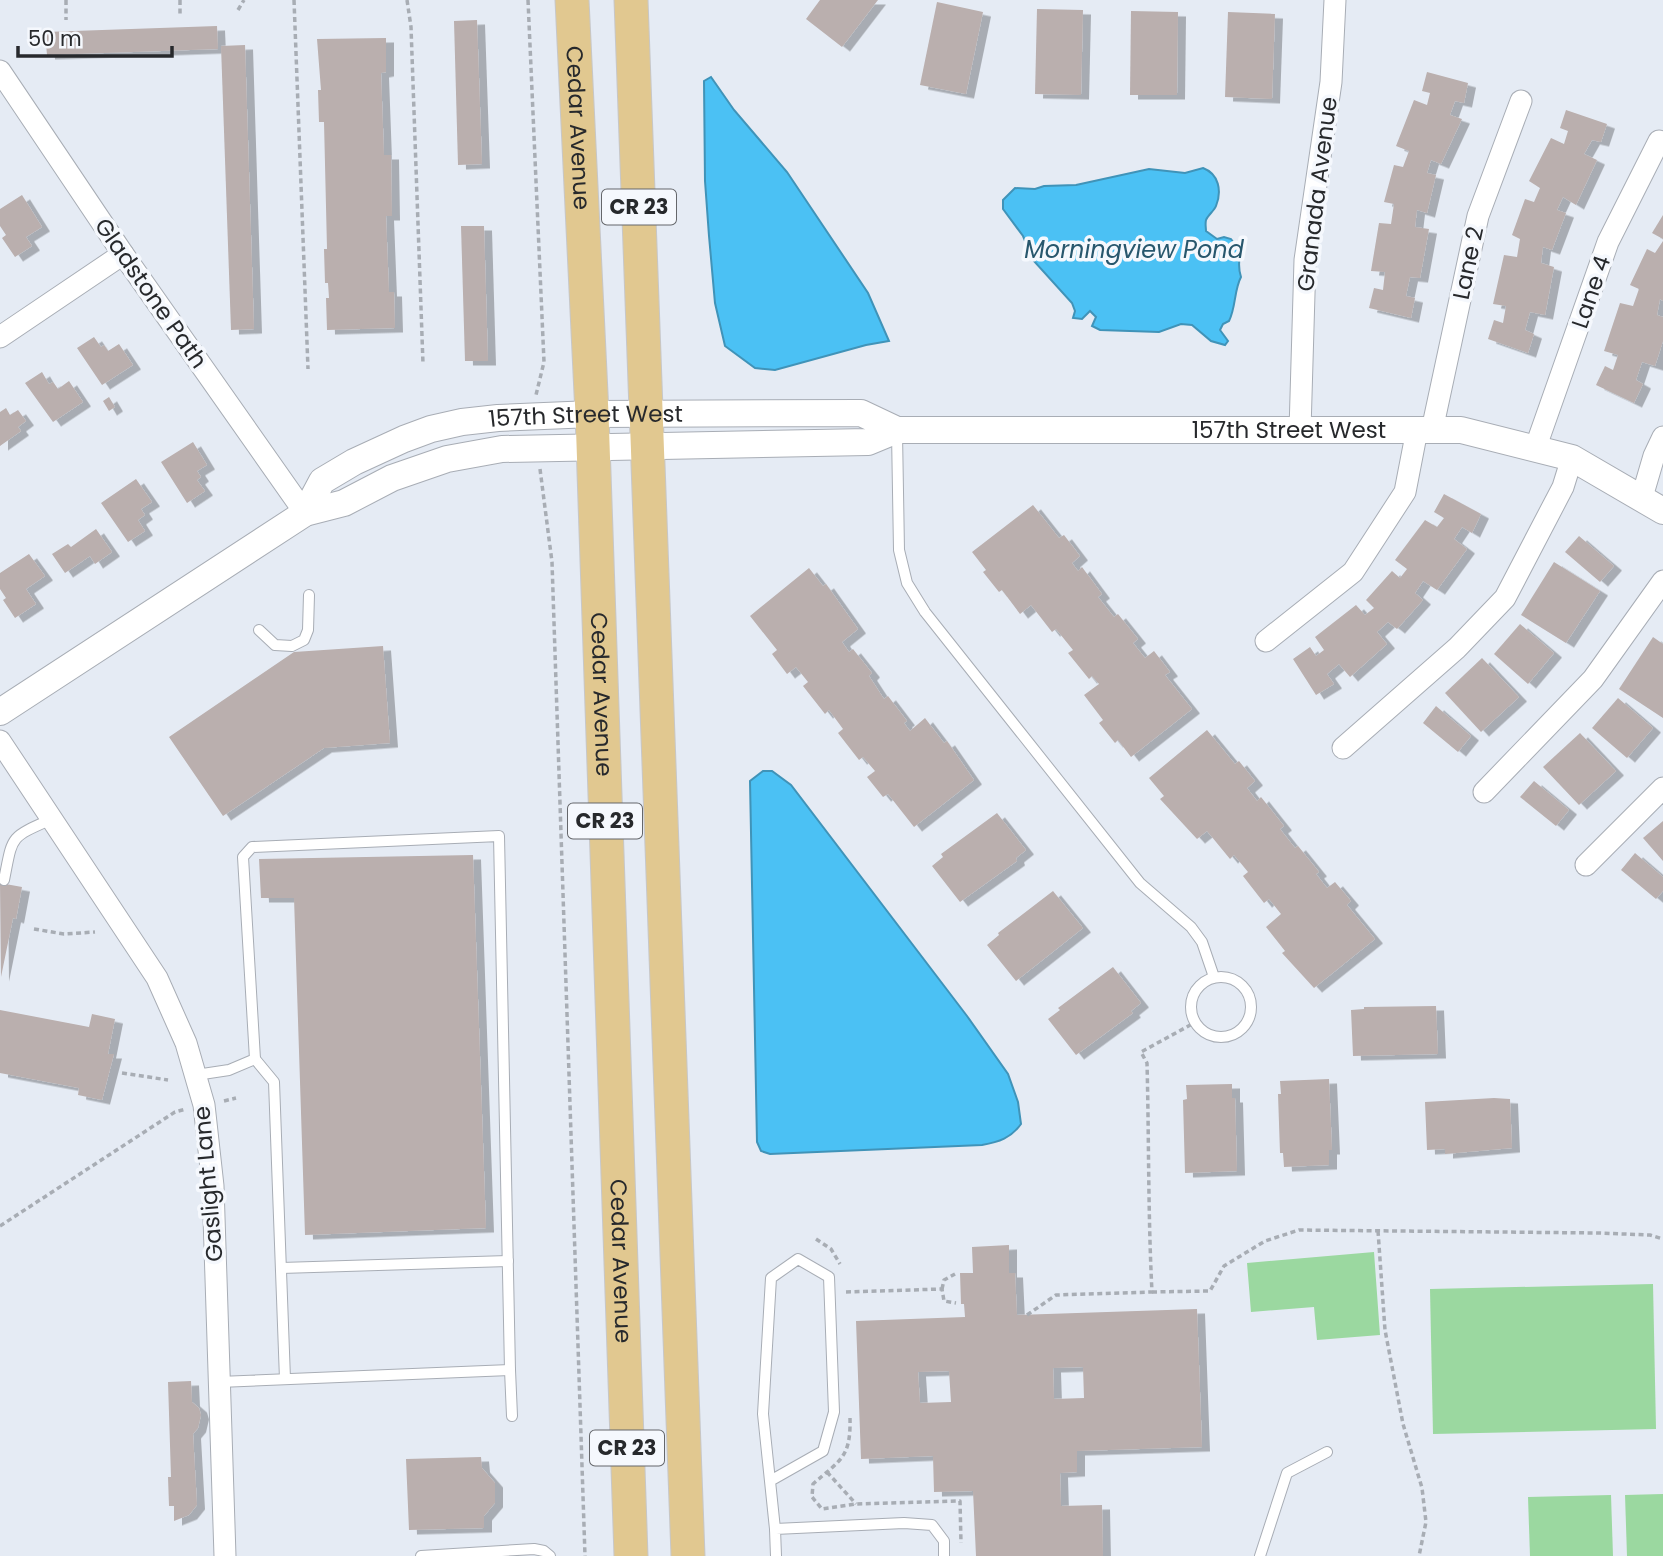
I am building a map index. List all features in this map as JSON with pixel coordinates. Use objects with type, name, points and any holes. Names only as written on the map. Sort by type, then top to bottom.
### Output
[{"type":"main road","name":"Cedar Avenue","points":[[572,0],[592,414],[631,1556]]},
{"type":"main road","name":"CR 23","points":[[631,0],[688,1556]]},
{"type":"main road","points":[[629,1508],[638,1556]]},
{"type":"street","name":"Granada Avenue","points":[[1300,430],[1305,260],[1331,82],[1335,0]]},
{"type":"street","name":"Gladstone Path","points":[[0,71],[123,254],[305,513]]},
{"type":"street","name":"Lane 2","points":[[1266,642],[1353,572],[1405,492],[1424,430],[1478,216],[1521,101]]},
{"type":"street","name":"Lane 4","points":[[1535,449],[1608,242],[1659,141]]},
{"type":"street","points":[[0,337],[123,254]]},
{"type":"street","name":"157th Street West","points":[[305,513],[322,481],[354,462],[404,439],[462,422],[592,414],[861,413],[897,430]]},
{"type":"street","name":"157th Street West","points":[[0,712],[305,513],[344,503],[392,478],[447,458],[502,449],[868,442],[897,430],[1461,430],[1572,458],[1652,504]]},
{"type":"street","points":[[1652,504],[1654,456],[1663,437]]},
{"type":"street","points":[[1343,748],[1457,648],[1505,598],[1563,487],[1572,458]]},
{"type":"street","points":[[1484,792],[1593,679],[1663,581]]},
{"type":"street","name":"Gaslight Lane","points":[[0,741],[157,978],[182,1033],[204,1105],[213,1186],[225,1556]]},
{"type":"street","points":[[1586,865],[1663,788]]},
{"type":"lane","points":[[897,430],[899,550],[907,583],[925,612],[1140,883],[1191,927],[1202,942],[1214,977]]},
{"type":"lane","points":[[259,630],[275,645],[292,646],[304,640],[308,630],[309,596]]},
{"type":"lane","points":[[4,880],[10,846],[15,837],[52,819]]},
{"type":"lane","points":[[285,1380],[274,1082],[255,1059],[243,857],[252,847],[499,836],[512,1416]]},
{"type":"lane","points":[[1214,977],[1233,979],[1244,987],[1250,998],[1251,1011],[1248,1021],[1235,1034],[1218,1037],[1201,1032],[1194,1023],[1191,1007],[1193,995],[1201,984],[1214,977]]},
{"type":"lane","points":[[195,1075],[229,1070],[255,1059]]},
{"type":"lane","points":[[771,1481],[823,1451],[834,1412],[829,1277],[798,1259],[771,1278],[763,1414],[776,1556]]},
{"type":"lane","points":[[281,1268],[508,1261]]},
{"type":"lane","points":[[219,1382],[510,1370]]},
{"type":"lane","points":[[1260,1556],[1287,1473],[1327,1452]]},
{"type":"lane","points":[[775,1529],[904,1523],[932,1525],[944,1541],[944,1556]]},
{"type":"lane","points":[[428,1555],[534,1549],[551,1556]]},
{"type":"path","points":[[66,0],[66,20]]},
{"type":"path","points":[[180,0],[180,15]]},
{"type":"path","points":[[238,10],[244,0]]},
{"type":"path","points":[[294,0],[308,369]]},
{"type":"path","points":[[407,0],[411,27],[423,363]]},
{"type":"path","points":[[528,0],[544,362],[535,394],[538,416]]},
{"type":"path","points":[[540,449],[541,482],[552,562],[585,1556]]},
{"type":"path","points":[[34,929],[64,934],[95,932]]},
{"type":"path","points":[[1152,1292],[1147,1063],[1141,1052],[1194,1023]]},
{"type":"path","points":[[122,1073],[168,1080]]},
{"type":"path","points":[[0,1226],[175,1112],[236,1098]]},
{"type":"path","points":[[1027,1315],[1056,1295],[1210,1291],[1224,1266],[1265,1241],[1299,1230],[1599,1233],[1650,1235],[1663,1239]]},
{"type":"path","points":[[1378,1231],[1385,1330],[1403,1424],[1422,1488],[1426,1522],[1419,1556]]},
{"type":"path","points":[[955,1274],[944,1280],[942,1289],[944,1301],[956,1303]]},
{"type":"path","points":[[844,1292],[942,1289]]},
{"type":"path","points":[[827,1471],[856,1504]]},
{"type":"green space","points":[[1374,1252],[1380,1335],[1317,1340],[1314,1307],[1251,1312],[1247,1263]]},
{"type":"green space","points":[[1653,1284],[1656,1429],[1433,1434],[1430,1289]]},
{"type":"green space","points":[[1663,1494],[1663,1556],[1627,1556],[1625,1495]]},
{"type":"green space","points":[[1611,1495],[1613,1556],[1530,1556],[1528,1497]]},
{"type":"water","points":[[711,77],[734,110],[787,172],[868,293],[889,341],[775,370],[755,368],[725,346],[715,303],[705,181],[704,81]]},
{"type":"water","name":"Morningview Pond","points":[[1203,168],[1213,174],[1219,189],[1216,206],[1206,220],[1206,231],[1217,239],[1231,239],[1239,255],[1241,277],[1233,310],[1229,321],[1223,324],[1220,330],[1228,341],[1225,345],[1211,341],[1192,325],[1181,324],[1159,332],[1100,330],[1092,326],[1096,317],[1090,311],[1082,319],[1073,318],[1075,311],[1072,303],[1033,260],[1023,236],[1003,209],[1003,200],[1015,188],[1076,185],[1149,169],[1185,173]]},
{"type":"water","points":[[763,771],[772,771],[791,785],[1008,1074],[1018,1102],[1021,1124],[1009,1136],[982,1145],[770,1154],[761,1151],[757,1142],[750,781]]},
{"type":"building","points":[[820,0],[878,0],[842,47],[806,19]]},
{"type":"building","points":[[937,2],[983,12],[966,94],[920,85]]},
{"type":"building","points":[[1037,9],[1083,10],[1081,95],[1035,94]]},
{"type":"building","points":[[1131,11],[1178,12],[1177,95],[1130,95]]},
{"type":"building","points":[[1228,12],[1275,14],[1272,99],[1225,97]]},
{"type":"building","points":[[477,20],[482,164],[458,165],[454,21]]},
{"type":"building","points":[[217,26],[218,49],[47,55],[45,32]]},
{"type":"building","points":[[386,38],[386,72],[381,73],[384,155],[391,155],[392,216],[386,216],[389,292],[394,292],[395,328],[327,330],[326,298],[329,298],[328,283],[325,283],[324,249],[327,249],[324,122],[319,122],[318,90],[321,90],[317,39]]},
{"type":"building","points":[[245,45],[254,329],[231,330],[221,46]]},
{"type":"building","points":[[1427,72],[1468,83],[1464,103],[1455,101],[1450,115],[1462,119],[1441,164],[1431,160],[1427,173],[1436,175],[1427,213],[1417,210],[1415,227],[1429,229],[1420,278],[1410,277],[1406,296],[1415,298],[1411,318],[1369,308],[1374,288],[1383,290],[1385,272],[1371,271],[1379,223],[1391,224],[1394,204],[1384,202],[1394,165],[1403,167],[1409,151],[1396,146],[1414,100],[1427,105],[1430,93],[1422,91]]},
{"type":"building","points":[[1566,110],[1607,124],[1601,142],[1592,140],[1584,154],[1597,160],[1576,205],[1563,197],[1557,210],[1566,213],[1552,250],[1543,247],[1541,263],[1554,267],[1545,315],[1530,312],[1525,330],[1534,334],[1528,353],[1488,339],[1494,320],[1503,323],[1506,306],[1493,304],[1504,255],[1517,257],[1520,239],[1512,235],[1525,199],[1534,202],[1540,188],[1529,181],[1551,138],[1564,144],[1568,131],[1560,128]]},
{"type":"building","points":[[22,195],[42,227],[26,237],[32,246],[15,257],[2,238],[6,235],[0,226],[0,209]]},
{"type":"building","points":[[1663,215],[1663,239],[1652,233]]},
{"type":"building","points":[[461,226],[484,226],[488,361],[465,361]]},
{"type":"building","points":[[1663,241],[1663,301],[1660,299],[1657,315],[1663,317],[1663,341],[1655,366],[1642,362],[1636,380],[1643,384],[1634,403],[1596,385],[1605,366],[1613,370],[1618,355],[1604,351],[1620,303],[1633,306],[1639,289],[1630,285],[1647,249],[1655,253]]},
{"type":"building","points":[[94,337],[101,347],[104,345],[108,351],[119,344],[133,365],[102,385],[77,348]]},
{"type":"building","points":[[42,372],[49,384],[53,382],[58,389],[69,381],[83,402],[53,422],[25,383]]},
{"type":"building","points":[[109,397],[115,407],[109,411],[103,401]]},
{"type":"building","points":[[6,408],[10,415],[18,410],[26,421],[18,427],[21,431],[0,446],[0,412]]},
{"type":"building","points":[[193,442],[207,465],[197,471],[201,477],[197,480],[205,491],[187,503],[161,462]]},
{"type":"building","points":[[136,479],[152,502],[141,509],[145,515],[138,520],[145,531],[128,542],[101,503]]},
{"type":"building","points":[[1444,494],[1481,514],[1472,533],[1462,527],[1454,539],[1467,549],[1437,590],[1423,581],[1415,593],[1423,600],[1397,629],[1388,622],[1377,632],[1387,644],[1350,677],[1339,664],[1327,674],[1334,684],[1316,695],[1293,659],[1310,647],[1316,656],[1324,650],[1315,637],[1356,605],[1365,615],[1374,608],[1366,600],[1392,571],[1400,578],[1407,569],[1395,560],[1425,520],[1437,527],[1444,518],[1434,512]]},
{"type":"building","points":[[1033,505],[1059,538],[1064,535],[1080,556],[1072,563],[1078,571],[1082,567],[1102,594],[1098,597],[1114,617],[1118,614],[1138,639],[1133,643],[1145,658],[1154,651],[1170,672],[1165,675],[1192,709],[1131,757],[1118,740],[1115,743],[1099,723],[1103,720],[1084,695],[1099,684],[1092,676],[1089,679],[1068,653],[1073,650],[1056,629],[1052,632],[1031,605],[1020,614],[1002,590],[999,592],[983,572],[986,570],[972,552]]},
{"type":"building","points":[[96,529],[112,552],[95,564],[90,556],[65,573],[52,554],[68,544],[71,547]]},
{"type":"building","points":[[1579,536],[1614,566],[1600,582],[1565,552]]},
{"type":"building","points":[[29,554],[45,576],[26,589],[36,604],[15,618],[3,600],[6,598],[0,589],[0,573]]},
{"type":"building","points":[[1554,562],[1600,591],[1566,643],[1521,615]]},
{"type":"building","points":[[809,568],[823,586],[826,584],[858,629],[842,642],[849,652],[853,649],[872,673],[869,676],[884,699],[888,696],[907,721],[904,723],[910,731],[925,718],[944,743],[947,741],[974,780],[914,827],[888,794],[883,797],[867,777],[875,771],[863,757],[859,760],[838,733],[843,729],[829,710],[825,714],[803,686],[808,682],[796,667],[787,674],[772,654],[777,650],[750,616]]},
{"type":"building","points":[[1520,624],[1554,653],[1528,684],[1494,654]]},
{"type":"building","points":[[1653,637],[1663,644],[1663,718],[1619,689]]},
{"type":"building","points":[[383,646],[390,743],[324,748],[223,816],[169,737],[294,652]]},
{"type":"building","points":[[1482,658],[1519,697],[1481,732],[1445,693]]},
{"type":"building","points":[[1618,698],[1653,728],[1627,758],[1592,728]]},
{"type":"building","points":[[1436,706],[1471,736],[1458,752],[1423,723]]},
{"type":"building","points":[[1207,730],[1235,764],[1239,761],[1255,781],[1247,788],[1257,801],[1261,797],[1284,826],[1280,829],[1319,872],[1316,874],[1327,888],[1335,882],[1351,901],[1347,905],[1375,939],[1314,988],[1282,953],[1285,951],[1266,927],[1281,914],[1269,899],[1264,903],[1243,876],[1248,872],[1234,855],[1230,859],[1207,831],[1197,839],[1160,799],[1164,796],[1149,778]]},
{"type":"building","points":[[1580,733],[1616,771],[1579,805],[1543,767]]},
{"type":"building","points":[[1534,781],[1569,810],[1556,826],[1520,797]]},
{"type":"building","points":[[997,813],[1026,850],[1016,858],[1017,861],[960,902],[932,866],[943,857],[941,854]]},
{"type":"building","points":[[1663,821],[1663,861],[1643,838]]},
{"type":"building","points":[[1635,853],[1663,877],[1663,891],[1656,899],[1621,870]]},
{"type":"building","points":[[473,855],[486,1228],[305,1235],[294,898],[261,898],[259,859]]},
{"type":"building","points":[[0,883],[22,887],[1,977]]},
{"type":"building","points":[[1053,891],[1083,928],[1016,981],[987,945],[998,933]]},
{"type":"building","points":[[1113,967],[1141,1003],[1131,1011],[1133,1013],[1076,1055],[1048,1019],[1060,1010],[1058,1008]]},
{"type":"building","points":[[1436,1006],[1438,1054],[1353,1056],[1351,1010],[1364,1007]]},
{"type":"building","points":[[0,1010],[89,1027],[92,1014],[115,1019],[108,1054],[114,1054],[102,1100],[78,1095],[79,1088],[0,1073]]},
{"type":"building","points":[[1329,1079],[1332,1150],[1329,1150],[1329,1165],[1284,1167],[1283,1153],[1280,1153],[1280,1081]]},
{"type":"building","points":[[1232,1084],[1232,1098],[1235,1098],[1237,1171],[1185,1173],[1183,1100],[1187,1099],[1186,1085]]},
{"type":"building","points":[[1510,1099],[1512,1148],[1445,1154],[1445,1149],[1427,1150],[1425,1102]]},
{"type":"building","points":[[1009,1245],[1009,1273],[1015,1273],[1017,1315],[1197,1309],[1202,1447],[1077,1451],[1077,1472],[1060,1473],[1061,1506],[1102,1505],[1103,1556],[976,1556],[973,1491],[934,1492],[933,1456],[861,1459],[856,1321],[965,1317],[964,1304],[961,1304],[960,1273],[973,1273],[972,1247]],"holes":[[[1083,1367],[1084,1398],[1054,1399],[1053,1368]],[[949,1371],[951,1402],[920,1403],[918,1372]]]},
{"type":"building","points":[[191,1381],[192,1402],[199,1408],[201,1415],[198,1428],[193,1434],[197,1505],[189,1515],[174,1521],[174,1506],[169,1506],[168,1477],[171,1477],[168,1382]]},
{"type":"building","points":[[481,1457],[482,1468],[495,1483],[495,1503],[484,1516],[484,1528],[409,1530],[406,1459]]}]
